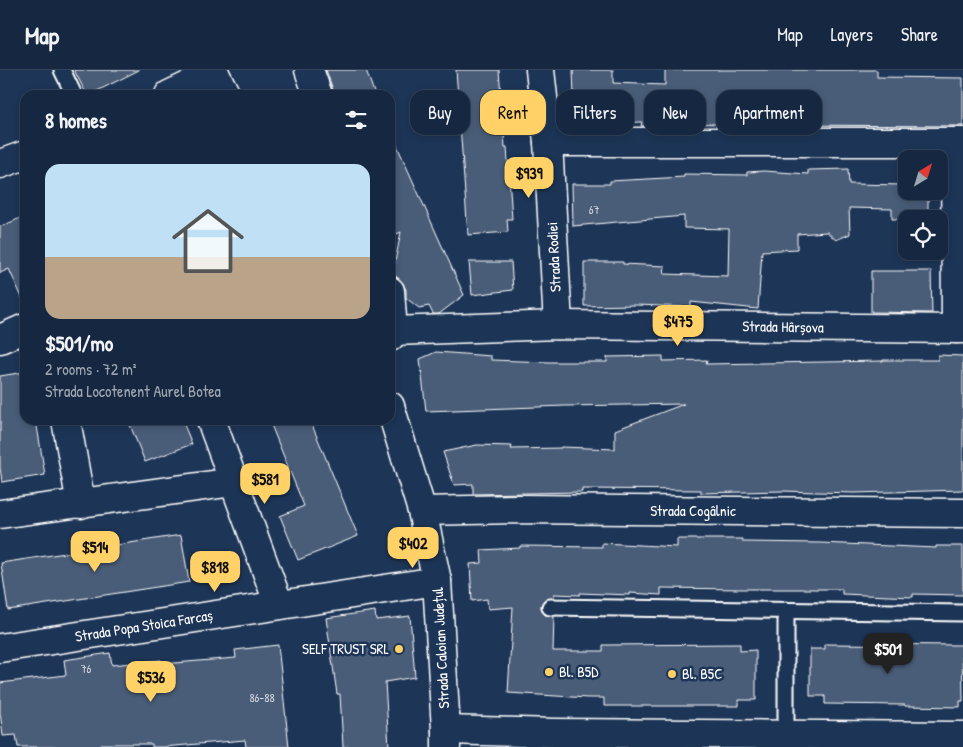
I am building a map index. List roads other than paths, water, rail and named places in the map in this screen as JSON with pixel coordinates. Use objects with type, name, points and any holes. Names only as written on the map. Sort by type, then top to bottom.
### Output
[{"type":"street","points":[[309,70],[316,90]]},
{"type":"street","name":"Strada Rodiei","points":[[540,70],[548,142],[558,325]]},
{"type":"street","points":[[184,90],[218,79]]},
{"type":"street","points":[[548,142],[959,142],[960,329]]},
{"type":"street","points":[[0,164],[20,157]]},
{"type":"street","name":"Strada Hârșova","points":[[395,334],[558,325],[960,329]]},
{"type":"street","points":[[0,339],[20,330]]},
{"type":"street","name":"Strada Caloian Județul","points":[[395,422],[422,510],[437,581],[446,738]]},
{"type":"street","points":[[67,425],[81,504]]},
{"type":"street","points":[[213,425],[279,605]]},
{"type":"street","points":[[0,514],[234,482]]},
{"type":"street","name":"Strada Cogâlnic","points":[[422,510],[517,509],[963,513]]},
{"type":"street","name":"Strada Popa Stoica Farcaș","points":[[0,648],[437,581]]},
{"type":"street","points":[[446,738],[554,740],[786,735],[963,736]]},
{"type":"lane","points":[[62,70],[72,90]]},
{"type":"lane","points":[[550,607],[963,614]]},
{"type":"lane","points":[[786,610],[786,735]]},
{"type":"place","name":"SELF TRUST SRL","points":[[399,649]]},
{"type":"place","name":"Bl. B5D","points":[[549,672]]},
{"type":"place","name":"Bl. B5C","points":[[672,674]]}]
